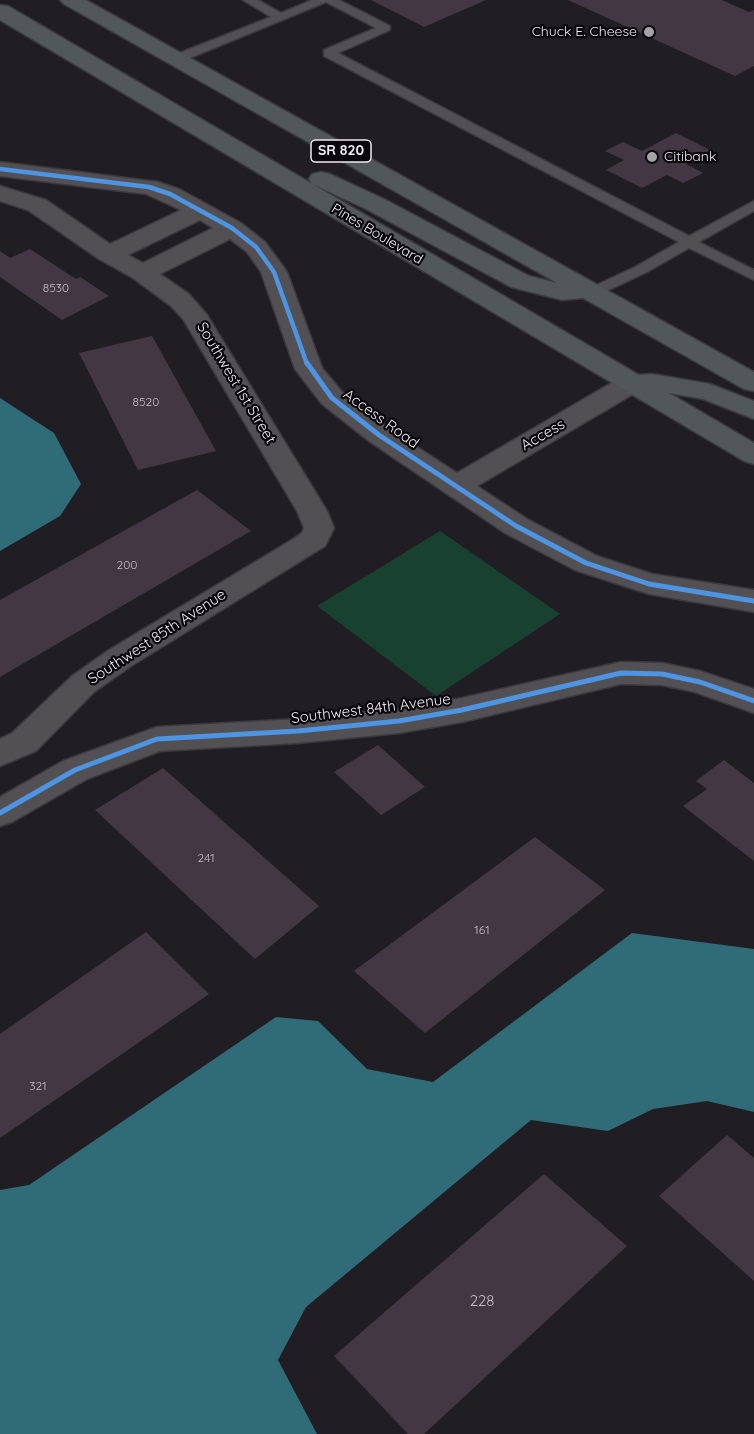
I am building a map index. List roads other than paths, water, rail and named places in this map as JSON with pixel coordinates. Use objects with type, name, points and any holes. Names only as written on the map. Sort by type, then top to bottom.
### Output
[{"type":"highway","name":"SR 820","points":[[71,0],[754,382]]},
{"type":"highway","name":"Pines Boulevard","points":[[0,11],[754,456]]},
{"type":"highway","points":[[240,153],[283,162],[375,204],[520,282],[562,292],[593,292]]},
{"type":"highway","points":[[630,384],[652,382],[710,392],[754,411]]},
{"type":"street","name":"Access Road","points":[[0,169],[148,187],[170,194],[232,228],[256,247],[274,272],[309,369],[332,398],[379,435],[516,526],[586,562],[649,584],[754,601]]},
{"type":"street","name":"Southwest 1st Street","points":[[0,193],[37,205],[180,300],[204,328],[312,511],[319,528]]},
{"type":"street","points":[[108,254],[200,210]]},
{"type":"street","points":[[142,273],[232,228]]},
{"type":"street","name":"Access","points":[[456,486],[630,384]]},
{"type":"street","name":"Southwest 85th Avenue","points":[[0,754],[24,742],[83,684],[110,665],[302,548],[314,539],[319,528]]},
{"type":"street","name":"Southwest 84th Avenue","points":[[0,813],[75,770],[157,739],[298,731],[399,721],[462,710],[621,673],[662,674],[700,682],[754,701]]},
{"type":"lane","points":[[249,0],[280,17]]},
{"type":"lane","points":[[176,58],[322,0]]},
{"type":"lane","points":[[330,0],[386,28],[328,53],[754,276]]},
{"type":"lane","points":[[593,292],[754,206]]},
{"type":"water","points":[[0,398],[54,433],[81,484],[60,516],[0,551]]},
{"type":"water","points":[[632,933],[754,949],[754,1112],[707,1101],[653,1109],[608,1131],[531,1120],[306,1307],[278,1360],[317,1434],[0,1434],[0,1190],[29,1185],[276,1017],[318,1021],[367,1069],[433,1082]]},
{"type":"place","name":"Chuck E. Cheese","points":[[649,32]]},
{"type":"place","name":"Citibank","points":[[652,157]]}]
